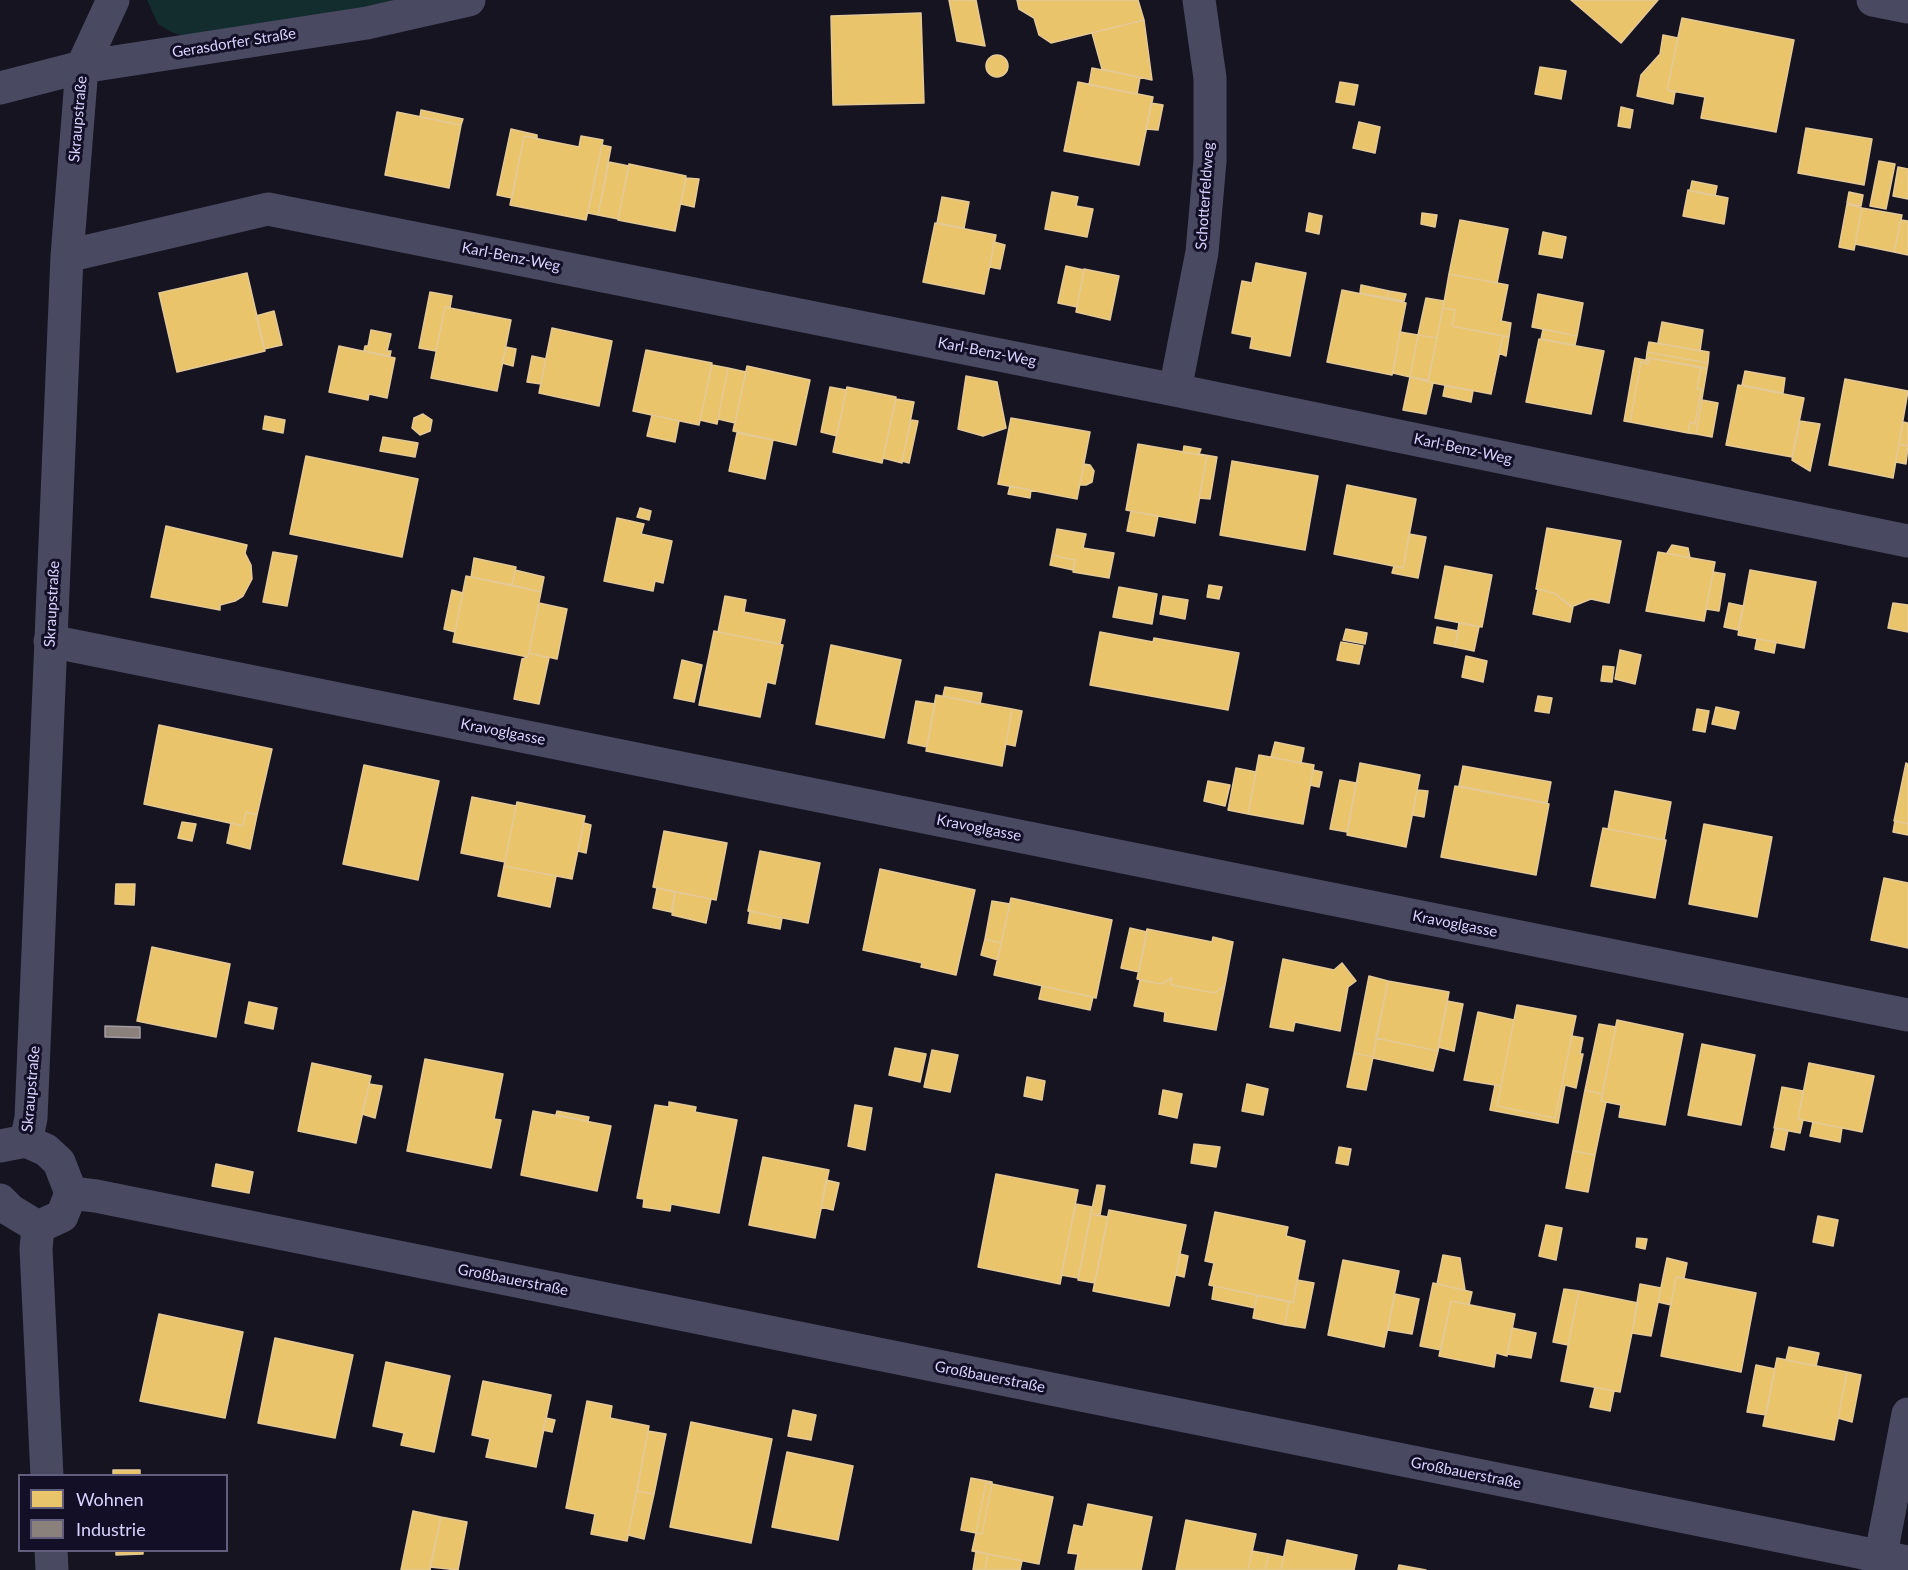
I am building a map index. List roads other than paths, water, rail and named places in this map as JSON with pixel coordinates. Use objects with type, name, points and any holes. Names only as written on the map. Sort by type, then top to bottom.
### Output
[{"type":"street","points":[[82,67],[113,0]]},
{"type":"street","name":"Gerasdorfer Straße","points":[[0,88],[82,67],[367,23],[469,0]]},
{"type":"street","name":"Schotterfeldweg","points":[[1174,390],[1202,252],[1210,161],[1210,78],[1199,0]]},
{"type":"street","points":[[1873,0],[1908,7]]},
{"type":"street","name":"Skraupstraße","points":[[13,1144],[32,1118],[67,256],[82,67]]},
{"type":"street","name":"Karl-Benz-Weg","points":[[67,256],[268,208],[1174,390],[1908,541]]},
{"type":"street","name":"Kravoglgasse","points":[[50,641],[1908,1015]]},
{"type":"street","points":[[13,1144],[46,1150],[59,1162],[71,1193],[62,1216],[38,1227]]},
{"type":"street","name":"Großbauerstraße","points":[[71,1193],[96,1196],[1888,1563]]},
{"type":"street","points":[[0,1200],[10,1210],[38,1227]]},
{"type":"street","points":[[38,1227],[36,1249],[48,1474]]},
{"type":"street","points":[[1888,1563],[1908,1414]]},
{"type":"street","points":[[51,1552],[52,1570]]}]
